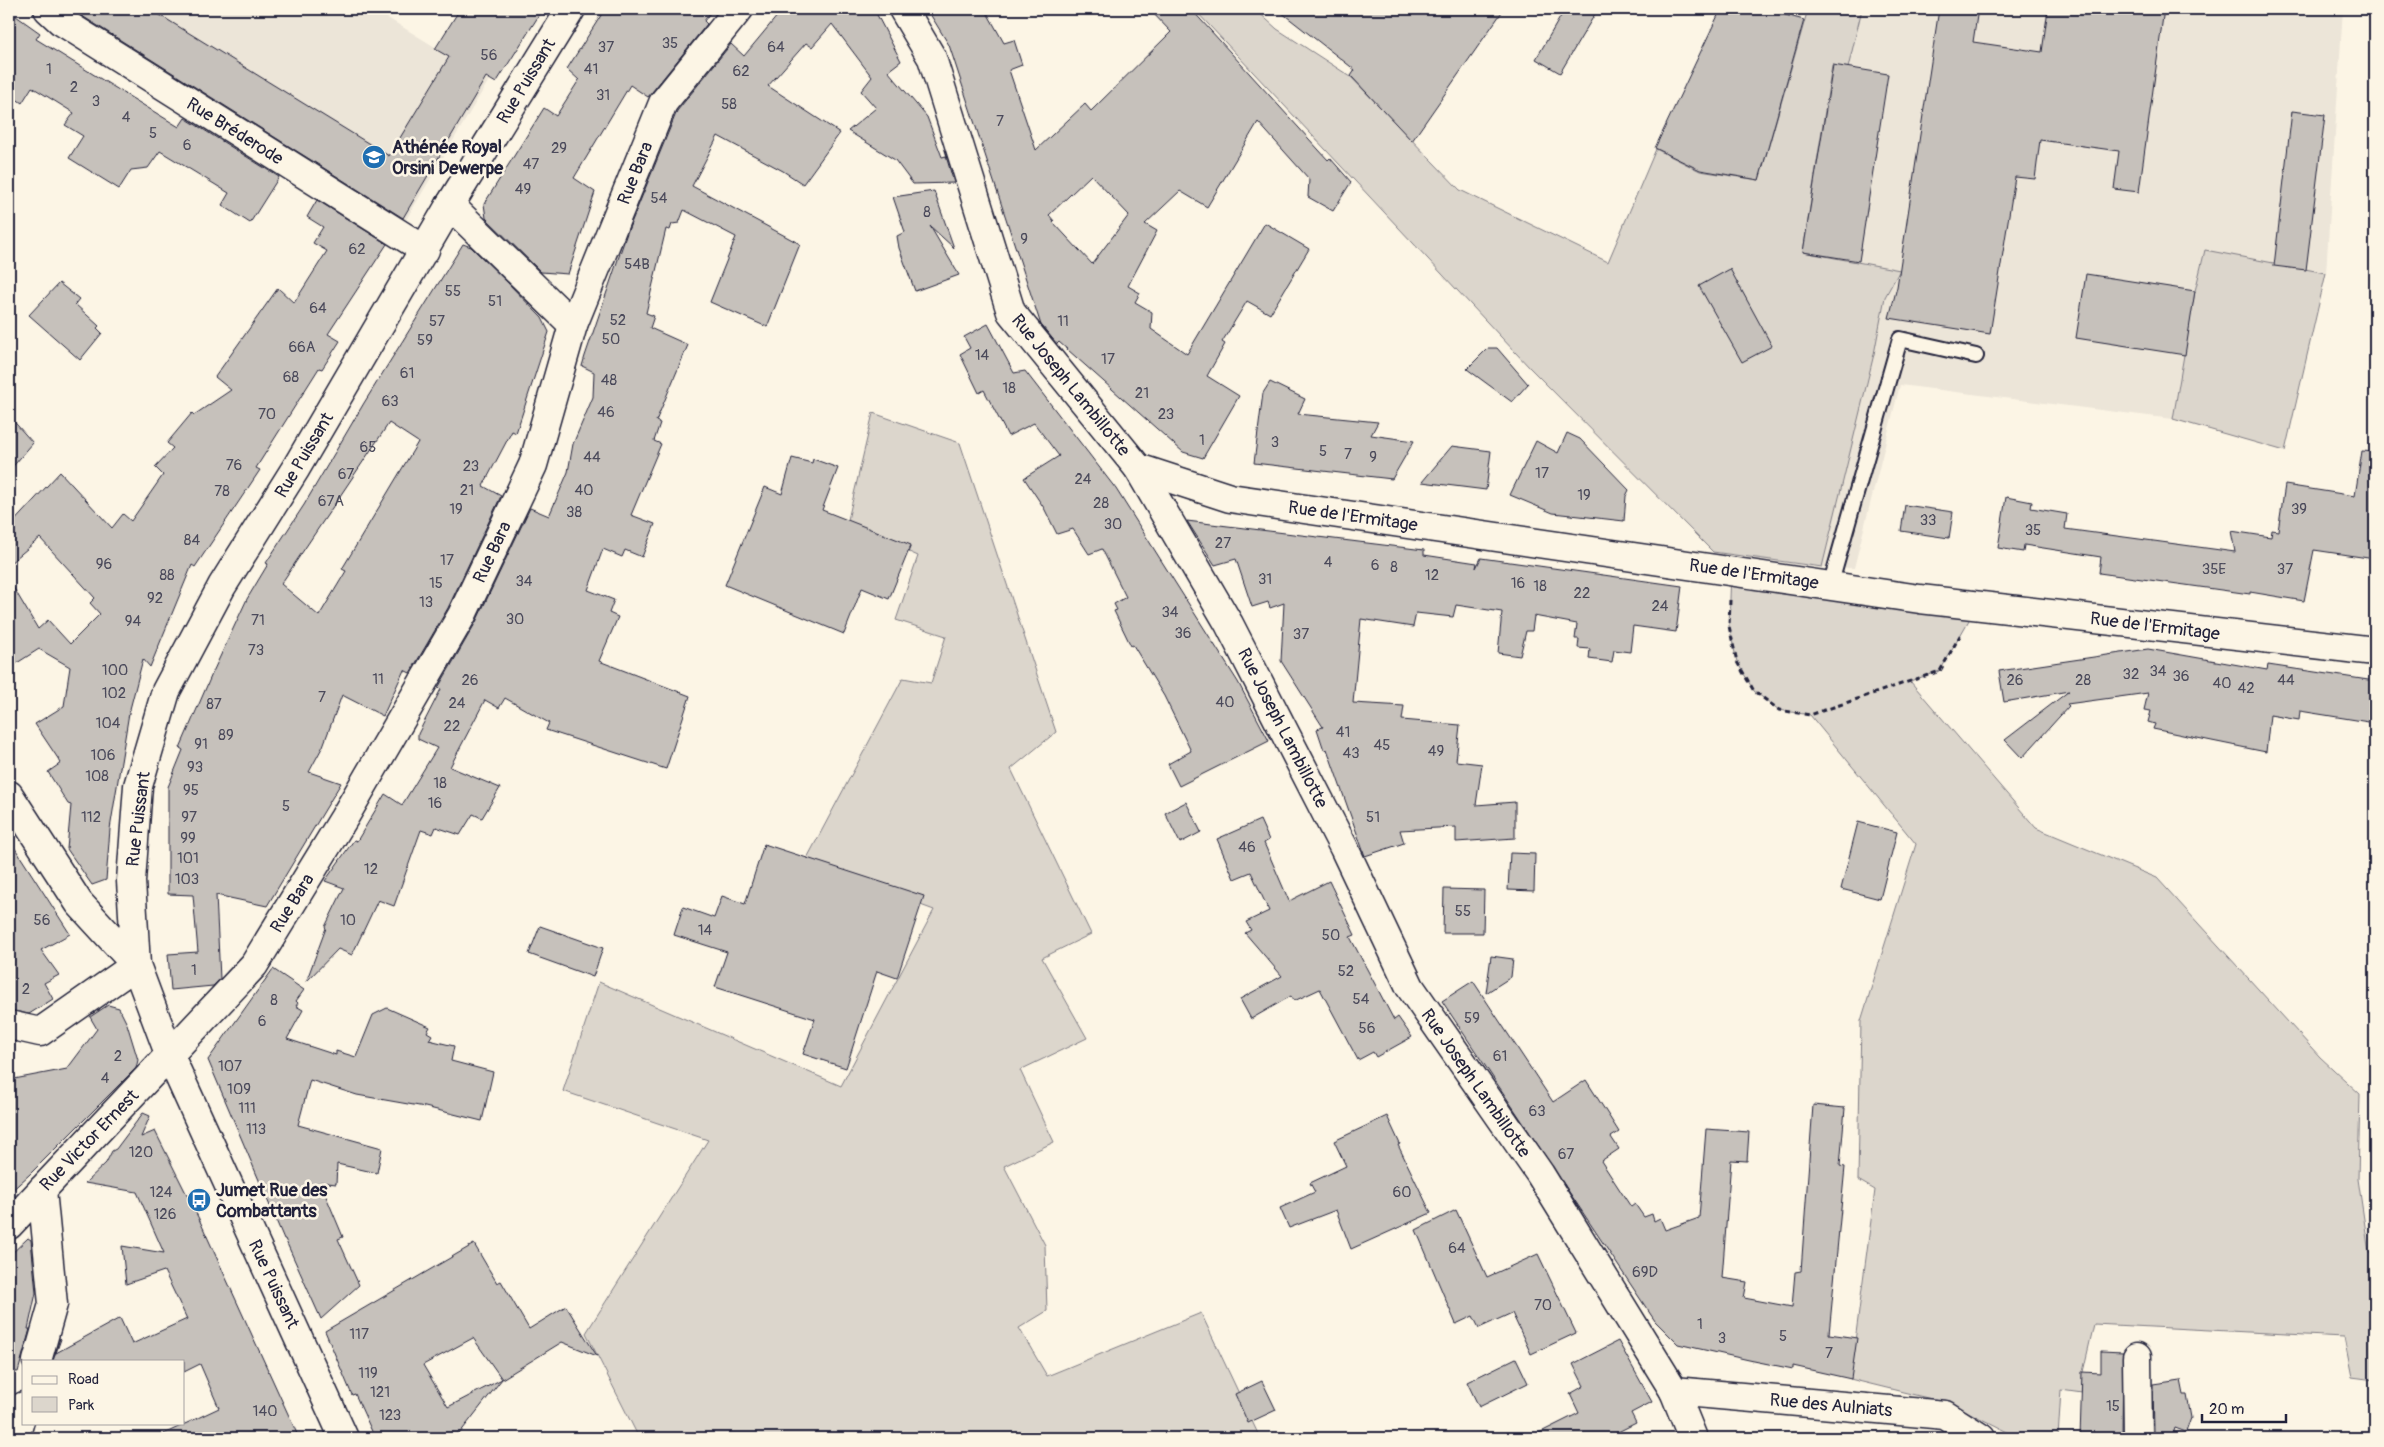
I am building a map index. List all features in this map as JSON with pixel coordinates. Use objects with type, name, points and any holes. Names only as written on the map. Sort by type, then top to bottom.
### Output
[{"type":"street","name":"Rue Bréderode","points":[[48,9],[61,21],[425,250]]},
{"type":"street","name":"Rue Puissant","points":[[344,1438],[170,1056],[136,966],[131,881],[138,786],[166,691],[222,586],[296,468],[450,205],[571,9]]},
{"type":"street","name":"Rue Bara","points":[[170,1056],[254,964],[344,818],[462,615],[533,465],[573,324],[663,103],[739,9]]},
{"type":"street","name":"Rue Joseph Lambillotte","points":[[904,9],[932,58],[1011,312],[1138,468],[1229,624],[1344,848],[1410,987],[1540,1174],[1674,1391],[1693,1438]]},
{"type":"street","points":[[450,205],[573,324]]},
{"type":"street","name":"Rue de l'Ermitage","points":[[1138,468],[1230,498],[1977,606],[2375,651]]},
{"type":"street","points":[[9,795],[80,903],[136,966],[40,1032],[9,1025]]},
{"type":"street","name":"Rue Victor Ernest","points":[[9,1224],[170,1056]]},
{"type":"street","points":[[37,1360],[53,1304],[42,1190]]},
{"type":"street","points":[[2138,1357],[2138,1438]]},
{"type":"street","name":"Rue des Aulniats","points":[[1674,1391],[1945,1415],[1981,1438]]},
{"type":"street","points":[[15,1438],[22,1413]]},
{"type":"lane","points":[[1830,586],[1900,339],[1976,356]]},
{"type":"path","points":[[1731,571],[1729,626],[1737,662],[1754,691],[1779,710],[1810,715],[1940,671],[1977,606]]},
{"type":"shaded area","name":"Athénée Royal Orsini Dewerpe","points":[[66,9],[373,9],[489,80],[406,220]]},
{"type":"shaded area","points":[[1860,9],[2343,9],[2326,273],[2205,251],[2195,291],[2173,419],[1900,385],[1854,568],[1822,567],[1885,297],[1900,271],[1803,252],[1830,68],[1845,68]]},
{"type":"green space","points":[[1194,9],[1255,9],[1277,29],[1351,77],[1460,190],[1608,262],[1656,149],[1700,171],[1759,180],[1808,9],[1862,9],[1848,68],[1832,66],[1803,252],[1900,270],[1885,297],[1874,354],[1822,567],[1713,552],[1530,368]]},
{"type":"green space","points":[[2205,250],[2326,273],[2285,451],[2173,419],[2195,291]]},
{"type":"green space","points":[[873,413],[960,443],[1056,732],[1011,769],[1091,934],[1042,958],[1087,1038],[1020,1070],[1054,1142],[1004,1166],[1045,1245],[1047,1311],[1019,1328],[1047,1376],[1201,1313],[1260,1438],[639,1438],[586,1333],[708,1140],[563,1091],[599,982],[841,1086],[934,910],[805,862],[903,678],[931,683],[946,636],[896,620],[918,556],[847,524]]},
{"type":"green space","points":[[1731,571],[1977,606],[1940,671],[1910,681],[2036,828],[2157,878],[2320,1057],[2360,1094],[2358,1179],[2369,1253],[2375,1256],[2375,1380],[2352,1377],[2344,1337],[2094,1324],[2083,1372],[2082,1393],[2061,1390],[2058,1438],[2019,1438],[1952,1404],[1850,1379],[1875,1190],[1858,1180],[1861,1021],[1916,844],[1810,715],[1779,710],[1754,691],[1737,662],[1729,626]]},
{"type":"building","points":[[71,9],[150,9],[389,156],[449,57],[435,49],[460,9],[543,9],[496,83],[486,77],[403,218]]},
{"type":"building","points":[[605,9],[713,9],[704,21],[707,24],[648,97],[630,85],[574,178],[595,192],[568,274],[541,272],[486,218],[484,204],[544,108],[556,116],[579,80],[567,69]]},
{"type":"building","points":[[783,9],[874,9],[901,61],[888,71],[927,117],[942,157],[946,156],[954,183],[913,184],[895,160],[848,131],[876,108],[861,91],[872,77],[832,24],[812,47],[806,43],[768,86],[840,133],[803,184],[718,136],[692,186],[800,244],[767,327],[710,302],[736,237],[684,210],[679,223],[672,224],[670,230],[666,229],[646,313],[654,316],[650,328],[688,345],[656,421],[660,423],[654,441],[661,444],[631,515],[655,524],[642,557],[625,550],[622,557],[603,549],[588,590],[614,600],[609,613],[618,617],[599,661],[690,696],[666,769],[546,730],[549,723],[505,698],[499,708],[485,700],[450,767],[500,788],[482,818],[473,814],[460,835],[436,827],[433,834],[421,830],[394,906],[378,900],[352,955],[338,949],[306,982],[325,927],[344,888],[325,881],[354,840],[357,841],[385,794],[402,805],[437,748],[418,739],[418,734],[441,689],[438,688],[476,622],[530,508],[549,516],[568,472],[573,444],[593,397],[594,372],[582,366],[585,356],[627,233],[677,111],[731,44],[744,56]]},
{"type":"building","points":[[927,9],[985,9],[1004,43],[1014,40],[1022,65],[1009,70],[1036,150],[1085,104],[1091,111],[1171,32],[1149,9],[1191,9],[1328,160],[1330,158],[1351,182],[1333,211],[1308,197],[1309,179],[1258,122],[1207,207],[1180,191],[1145,224],[1157,231],[1128,286],[1140,293],[1135,302],[1152,312],[1151,329],[1187,354],[1265,223],[1309,249],[1270,314],[1247,301],[1222,342],[1225,344],[1207,376],[1239,396],[1203,458],[1183,452],[1059,342],[1057,344],[1041,325],[949,45]],"holes":[[[1091,175],[1129,215],[1092,264],[1053,222],[1049,215]]]},
{"type":"building","points":[[1277,9],[1504,9],[1412,141],[1351,76],[1355,70]]},
{"type":"building","points":[[1565,9],[1598,9],[1560,73],[1536,59]]},
{"type":"building","points":[[1721,9],[1763,9],[1804,20],[1759,180],[1700,170],[1655,148]]},
{"type":"building","points":[[1939,9],[1978,9],[1973,42],[2042,52],[2048,9],[2164,9],[2139,192],[2114,189],[2119,151],[2040,140],[2035,179],[2015,177],[1990,334],[1889,318],[1897,287]]},
{"type":"building","points":[[9,11],[40,33],[36,39],[135,100],[179,127],[185,118],[279,177],[250,223],[222,205],[229,193],[160,151],[148,168],[131,170],[119,189],[69,158],[83,136],[65,125],[74,113],[32,87],[22,103],[9,94]]},
{"type":"building","points":[[1833,65],[1888,74],[1859,261],[1803,252]]},
{"type":"building","points":[[2292,111],[2325,115],[2306,270],[2274,266]]},
{"type":"building","points":[[934,191],[954,248],[930,226],[959,275],[915,291],[899,248],[897,236],[905,232],[893,197]]},
{"type":"building","points":[[317,200],[387,244],[328,334],[340,341],[322,369],[319,368],[256,468],[260,470],[195,567],[192,565],[150,667],[143,659],[129,713],[110,829],[106,880],[92,885],[67,849],[71,805],[68,804],[48,772],[61,763],[35,724],[64,706],[70,667],[39,649],[9,668],[9,580],[38,629],[48,620],[70,644],[100,614],[90,603],[95,598],[40,538],[9,564],[9,527],[60,472],[112,528],[123,514],[131,521],[163,475],[155,467],[173,448],[167,443],[192,413],[194,415],[231,390],[215,377],[278,288],[294,303],[327,251],[313,243],[323,227],[307,217]]},
{"type":"building","points":[[463,244],[471,247],[507,282],[542,318],[549,332],[516,433],[512,431],[483,486],[501,496],[448,608],[410,673],[404,670],[383,716],[342,695],[323,746],[309,772],[341,783],[267,906],[216,895],[220,979],[213,986],[171,990],[168,954],[198,952],[193,895],[168,894],[168,787],[183,750],[180,748],[247,599],[268,564],[266,563],[304,505],[364,403]],"holes":[[[389,423],[418,442],[342,569],[346,571],[319,616],[281,584]]]},
{"type":"building","points":[[1730,269],[1772,346],[1742,362],[1699,286]]},
{"type":"building","points":[[2086,274],[2195,291],[2185,355],[2076,338]]},
{"type":"building","points":[[59,283],[79,299],[75,304],[99,326],[97,328],[102,333],[80,360],[29,315]]},
{"type":"building","points":[[988,324],[1014,373],[1025,371],[1116,489],[1238,682],[1269,741],[1179,786],[1168,764],[1191,751],[1164,696],[1133,645],[1131,646],[1114,611],[1117,610],[1114,604],[1126,597],[1102,549],[1089,554],[1073,529],[1057,534],[1044,508],[1024,478],[1059,456],[1034,423],[1008,436],[984,390],[979,393],[960,354],[970,348],[964,337]]},
{"type":"building","points":[[1488,348],[1497,348],[1528,384],[1512,402],[1467,369]]},
{"type":"building","points":[[1270,382],[1305,399],[1298,414],[1378,422],[1371,435],[1414,441],[1392,479],[1254,463],[1263,393]]},
{"type":"building","points":[[9,416],[33,443],[9,471]]},
{"type":"building","points":[[1567,433],[1580,439],[1629,490],[1626,496],[1624,521],[1553,513],[1510,495],[1536,441],[1558,453]]},
{"type":"building","points":[[1452,446],[1491,451],[1486,490],[1422,482]]},
{"type":"building","points":[[2362,451],[2375,452],[2375,559],[2314,550],[2304,601],[2250,592],[2250,594],[2099,573],[2101,557],[2024,545],[2023,552],[1998,548],[2006,497],[2032,502],[2031,508],[2067,514],[2065,529],[2235,552],[2231,531],[2271,537],[2272,530],[2278,531],[2285,485],[2355,496]]},
{"type":"building","points":[[792,458],[812,463],[813,459],[838,468],[822,510],[911,545],[889,599],[862,588],[844,634],[725,585],[765,487],[782,494]]},
{"type":"building","points":[[1905,505],[1953,512],[1949,538],[1901,531]]},
{"type":"building","points":[[1187,521],[1424,550],[1424,555],[1477,563],[1476,568],[1481,558],[1682,586],[1676,632],[1633,626],[1630,652],[1614,650],[1612,662],[1589,659],[1590,649],[1578,648],[1579,639],[1575,639],[1577,624],[1534,616],[1532,631],[1526,631],[1520,656],[1498,653],[1502,612],[1456,605],[1453,617],[1416,613],[1413,627],[1361,619],[1353,703],[1404,706],[1402,720],[1460,725],[1456,761],[1482,764],[1476,805],[1515,802],[1515,838],[1456,842],[1456,827],[1400,830],[1404,843],[1365,856],[1327,749],[1324,750],[1317,729],[1323,727],[1281,661],[1284,603],[1270,608],[1268,602],[1252,607],[1236,559],[1215,565]]},
{"type":"building","points":[[2148,649],[2267,670],[2268,665],[2375,681],[2375,723],[2300,711],[2299,720],[2270,715],[2266,752],[2153,729],[2155,724],[2148,722],[2151,711],[2144,710],[2148,693],[2067,704],[2069,706],[2022,758],[2005,740],[2069,691],[2004,702],[1999,671]]},
{"type":"building","points":[[1186,802],[1201,832],[1180,843],[1165,813]]},
{"type":"building","points":[[1260,820],[1269,840],[1264,843],[1289,901],[1329,881],[1355,935],[1350,937],[1394,1020],[1398,1017],[1412,1037],[1376,1057],[1373,1052],[1358,1060],[1320,989],[1294,1001],[1291,996],[1251,1019],[1240,999],[1282,976],[1245,933],[1251,930],[1246,922],[1269,911],[1251,872],[1234,879],[1217,839]]},
{"type":"building","points":[[1858,822],[1897,832],[1880,899],[1841,889]]},
{"type":"building","points":[[9,839],[70,934],[41,950],[59,975],[44,983],[53,999],[29,1014],[9,1010]]},
{"type":"building","points":[[764,844],[924,896],[897,978],[877,971],[846,1068],[803,1054],[815,1019],[715,987],[727,952],[674,935],[683,907],[714,918],[722,896],[745,904]]},
{"type":"building","points":[[1510,853],[1535,854],[1534,891],[1508,890]]},
{"type":"building","points":[[1444,889],[1484,890],[1483,933],[1443,933]]},
{"type":"building","points":[[540,926],[603,948],[593,977],[529,954]]},
{"type":"building","points":[[1491,956],[1513,959],[1511,977],[1486,993]]},
{"type":"building","points":[[273,969],[304,990],[296,1001],[298,1003],[296,1006],[303,1010],[287,1039],[336,1055],[336,1051],[356,1057],[373,1015],[387,1008],[430,1027],[427,1032],[432,1035],[429,1040],[454,1046],[451,1061],[493,1072],[482,1121],[425,1107],[357,1095],[310,1080],[298,1125],[382,1148],[377,1173],[337,1164],[336,1184],[320,1182],[343,1237],[338,1239],[359,1285],[321,1319],[284,1239],[208,1060]]},
{"type":"building","points":[[1473,981],[1553,1102],[1586,1080],[1619,1132],[1611,1137],[1619,1149],[1601,1161],[1631,1207],[1635,1204],[1644,1217],[1652,1214],[1654,1221],[1660,1218],[1665,1230],[1699,1218],[1706,1129],[1749,1132],[1747,1161],[1731,1160],[1722,1278],[1747,1282],[1744,1298],[1792,1307],[1795,1272],[1801,1271],[1813,1105],[1845,1108],[1840,1166],[1845,1167],[1829,1334],[1857,1338],[1851,1379],[1793,1366],[1793,1369],[1678,1344],[1655,1321],[1442,1001]]},
{"type":"building","points":[[108,1005],[119,1008],[127,1024],[138,1060],[136,1068],[9,1193],[9,1080],[67,1069],[97,1029],[90,1017]]},
{"type":"building","points":[[143,1113],[150,1116],[141,1137],[155,1131],[199,1219],[299,1438],[155,1438],[219,1408],[200,1364],[185,1372],[185,1360],[53,1360],[60,1338],[56,1353],[120,1318],[132,1344],[187,1319],[164,1271],[126,1284],[122,1246],[164,1253],[137,1192],[85,1183],[106,1163],[112,1151],[116,1149]]},
{"type":"building","points":[[1387,1116],[1400,1144],[1398,1145],[1431,1213],[1351,1249],[1336,1210],[1289,1228],[1280,1208],[1315,1192],[1310,1183],[1346,1166],[1334,1141]]},
{"type":"building","points":[[1456,1210],[1487,1277],[1538,1254],[1576,1333],[1531,1354],[1512,1313],[1479,1328],[1473,1316],[1456,1324],[1416,1230]]},
{"type":"building","points":[[28,1238],[31,1240],[36,1293],[28,1329],[30,1329],[18,1372],[9,1371],[9,1256]]},
{"type":"building","points":[[474,1244],[497,1283],[501,1281],[529,1329],[566,1306],[597,1356],[562,1342],[502,1379],[456,1438],[375,1438],[355,1394],[352,1395],[325,1331]],"holes":[[[473,1338],[502,1379],[448,1407],[423,1365]]]},
{"type":"building","points":[[1618,1341],[1652,1402],[1631,1413],[1636,1423],[1606,1438],[1529,1438],[1579,1413],[1570,1394],[1584,1386],[1573,1364]]},
{"type":"building","points":[[2101,1351],[2123,1352],[2122,1438],[2080,1438],[2082,1372],[2101,1373]]},
{"type":"building","points":[[1516,1358],[1528,1383],[1479,1407],[1467,1382]]},
{"type":"building","points":[[2181,1380],[2184,1395],[2187,1395],[2191,1418],[2186,1432],[2175,1428],[2172,1438],[2154,1433],[2153,1384]]},
{"type":"building","points":[[1262,1381],[1276,1410],[1248,1423],[1235,1394]]},
{"type":"place","name":"Athénée Royal Orsini Dewerpe","points":[[374,157]]},
{"type":"place","name":"Jumet Rue des Combattants","points":[[199,1200]]}]
